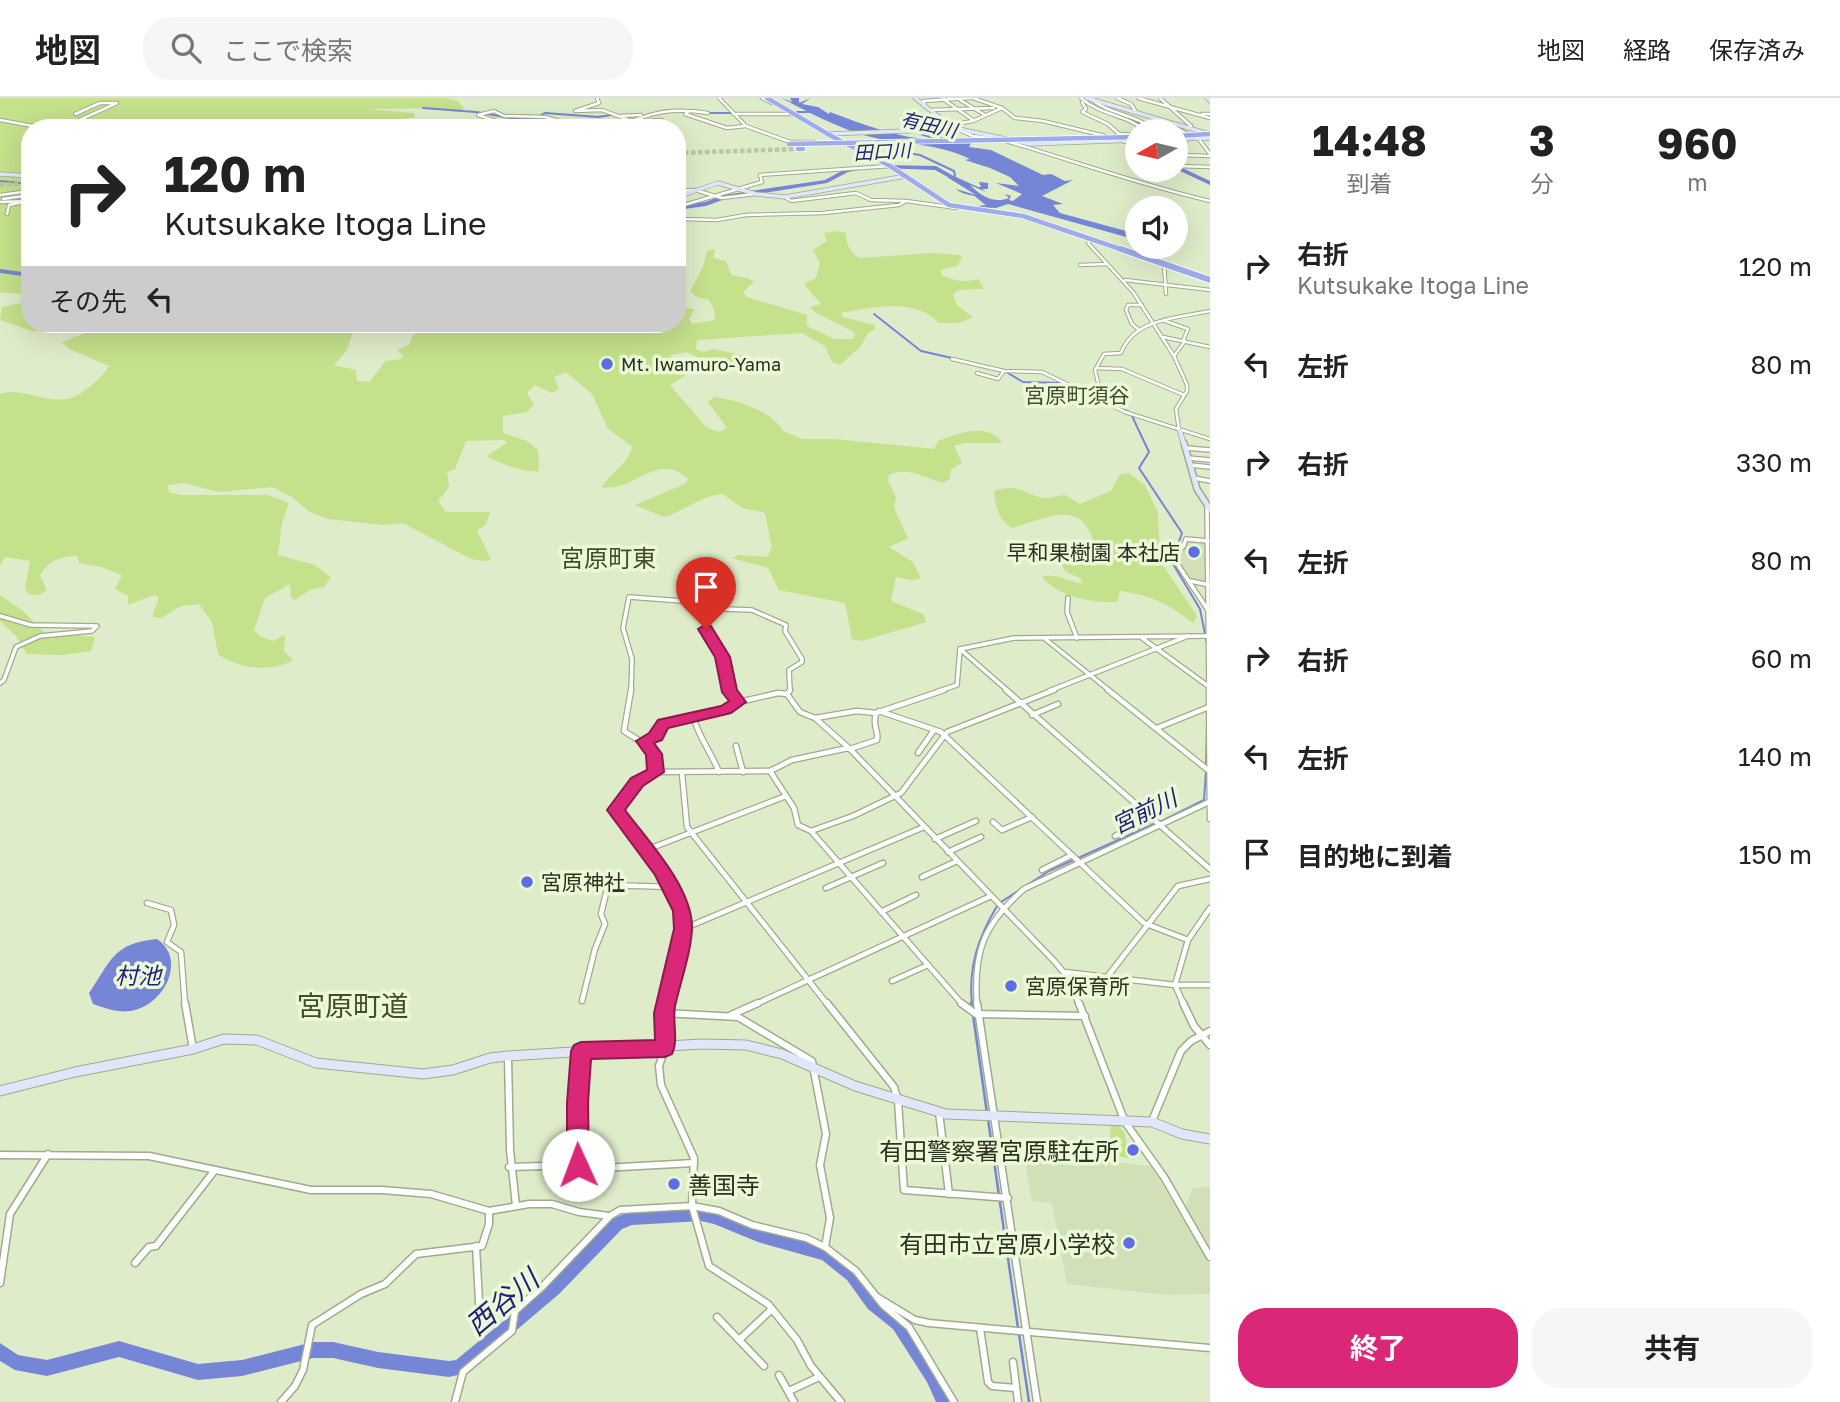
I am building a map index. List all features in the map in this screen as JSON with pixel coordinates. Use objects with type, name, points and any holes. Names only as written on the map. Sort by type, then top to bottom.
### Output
[{"type":"highway","points":[[765,98],[892,167],[957,208],[1018,214],[1210,280]]},
{"type":"highway","points":[[1188,136],[1210,135]]},
{"type":"highway","points":[[787,144],[1125,137]]},
{"type":"highway","points":[[800,149],[1125,137]]},
{"type":"main road","points":[[915,98],[953,128]]},
{"type":"main road","points":[[1090,99],[1159,119]]},
{"type":"main road","points":[[827,134],[953,128],[1027,143],[1125,140]]},
{"type":"main road","points":[[1189,128],[1210,135]]},
{"type":"main road","points":[[1188,136],[1210,135]]},
{"type":"main road","points":[[0,174],[21,176]]},
{"type":"main road","points":[[686,194],[716,183],[754,194],[785,197],[906,176]]},
{"type":"main road","points":[[1180,431],[1194,478],[1208,508]]},
{"type":"main road","points":[[0,1091],[75,1072],[193,1049],[224,1039],[257,1040],[317,1063],[423,1074],[508,1056],[701,1044],[746,1045],[782,1054],[814,1070],[898,1101],[939,1112],[989,1118],[1152,1122],[1182,1134],[1210,1139]]},
{"type":"street","points":[[597,98],[598,103],[575,111],[602,110],[624,119]]},
{"type":"street","points":[[720,98],[746,126],[793,142],[843,141]]},
{"type":"street","points":[[958,98],[986,115]]},
{"type":"street","points":[[1002,108],[932,111],[923,101],[972,98],[1002,108],[1013,117],[1039,120],[1125,142]]},
{"type":"street","points":[[1080,98],[1093,110],[1125,121]]},
{"type":"street","points":[[1080,98],[1086,109],[1082,112],[1125,135]]},
{"type":"street","points":[[1117,98],[1131,104],[1136,112]]},
{"type":"street","points":[[1138,98],[1173,110],[1210,116]]},
{"type":"street","points":[[1160,98],[1191,126],[1189,128]]},
{"type":"street","points":[[81,112],[90,107],[89,104],[101,99],[112,99],[117,103],[82,119]]},
{"type":"street","points":[[943,99],[973,121]]},
{"type":"street","points":[[1090,99],[1101,109],[1130,119]]},
{"type":"street","points":[[1111,105],[1131,104]]},
{"type":"street","points":[[955,124],[973,121],[1002,108]]},
{"type":"street","points":[[635,119],[665,110],[708,113]]},
{"type":"street","points":[[490,119],[478,115],[494,111],[504,116],[552,119]]},
{"type":"street","points":[[689,112],[685,114],[698,120]]},
{"type":"street","points":[[732,114],[796,114]]},
{"type":"street","points":[[1202,114],[1210,116]]},
{"type":"street","points":[[613,116],[642,116]]},
{"type":"street","points":[[685,118],[730,129],[746,126]]},
{"type":"street","points":[[0,120],[21,124]]},
{"type":"street","points":[[953,128],[976,136],[1026,145],[1134,182],[1210,201]]},
{"type":"street","points":[[1114,137],[1119,134]]},
{"type":"street","points":[[1188,136],[1210,135]]},
{"type":"street","points":[[1107,137],[1125,137]]},
{"type":"street","points":[[1195,138],[1210,155]]},
{"type":"street","points":[[1188,155],[1210,155]]},
{"type":"street","points":[[1188,166],[1208,167],[1210,172]]},
{"type":"street","points":[[686,209],[735,188],[762,182],[760,175],[892,167]]},
{"type":"street","points":[[686,190],[695,190],[722,198],[754,194]]},
{"type":"street","points":[[785,197],[791,201],[856,193],[871,200],[906,201],[957,208]]},
{"type":"street","points":[[0,198],[21,194]]},
{"type":"street","points":[[0,198],[21,200]]},
{"type":"street","points":[[686,219],[717,220],[746,215],[856,210],[899,205],[906,201]]},
{"type":"street","points":[[7,214],[9,205],[21,203]]},
{"type":"street","points":[[1092,238],[1087,243],[1124,280],[1174,356],[1187,385],[1176,409],[1180,431]]},
{"type":"street","points":[[1080,265],[1108,264]]},
{"type":"street","points":[[1164,264],[1166,294]]},
{"type":"street","points":[[1124,280],[1210,290]]},
{"type":"street","points":[[1138,329],[1132,324],[1126,310],[1128,305],[1142,305]]},
{"type":"street","points":[[1102,400],[1097,387],[1096,368],[1105,354],[1121,353],[1121,347],[1138,329],[1153,322],[1210,312]]},
{"type":"street","points":[[1164,320],[1188,330],[1174,356]]},
{"type":"street","points":[[1163,337],[1210,347]]},
{"type":"street","points":[[952,359],[1004,371],[1042,372],[1125,412],[1209,439],[1210,449],[1185,448]]},
{"type":"street","points":[[1096,368],[1122,369],[1184,395]]},
{"type":"street","points":[[977,373],[998,379],[1004,371]]},
{"type":"street","points":[[1189,462],[1210,460]]},
{"type":"street","points":[[1189,462],[1210,467]]},
{"type":"street","points":[[1194,478],[1210,481]]},
{"type":"street","points":[[1208,508],[1210,819]]},
{"type":"street","points":[[1208,541],[1186,539],[1183,547],[1172,555],[1177,568],[1190,581],[1202,606],[1209,610]]},
{"type":"street","points":[[1190,581],[1209,585]]},
{"type":"street","points":[[656,772],[654,754],[644,741],[631,737],[624,731],[631,699],[632,659],[623,628],[629,597],[709,603],[723,609],[752,610],[786,625],[785,631],[803,659],[789,670],[788,694]]},
{"type":"street","points":[[1068,598],[1067,612],[1077,638]]},
{"type":"street","points":[[696,604],[701,619],[723,657],[730,692],[739,702]]},
{"type":"street","points":[[0,616],[31,625],[97,626],[92,631],[40,636],[16,647],[4,680],[0,683]]},
{"type":"street","points":[[960,649],[1007,639],[1209,635]]},
{"type":"street","points":[[811,831],[895,797],[908,788],[944,735],[1188,636]]},
{"type":"street","points":[[1141,637],[1209,688]]},
{"type":"street","points":[[1044,638],[1209,771]]},
{"type":"street","points":[[960,649],[1210,869]]},
{"type":"street","points":[[841,1402],[811,1367],[797,1340],[772,1309],[709,1266],[692,1206],[694,1163],[690,1146],[661,1085],[659,1066],[665,1048],[664,1013],[683,929],[682,911],[671,887],[616,810],[637,782],[656,772],[770,771],[800,758],[877,740],[873,721],[878,712],[957,685],[960,649]]},
{"type":"street","points":[[644,741],[657,736],[657,729],[663,723],[725,710],[739,702],[778,693],[788,694]]},
{"type":"street","points":[[788,694],[800,712],[815,718],[849,748],[1063,972],[1084,1016],[1125,1122],[1164,1177],[1210,1257]]},
{"type":"street","points":[[1032,715],[1058,704]]},
{"type":"street","points":[[1156,729],[1209,707]]},
{"type":"street","points":[[815,718],[858,711],[878,712],[944,735],[1148,926],[1188,940]]},
{"type":"street","points":[[693,716],[697,733],[709,747],[719,772]]},
{"type":"street","points":[[918,753],[934,730]]},
{"type":"street","points":[[736,746],[743,772]]},
{"type":"street","points":[[770,771],[794,808],[796,823],[811,831],[963,1005],[978,1014],[1084,1016]]},
{"type":"street","points":[[682,773],[687,827],[691,833],[894,1087],[898,1101],[904,1191],[1007,1198]]},
{"type":"street","points":[[646,850],[786,796]]},
{"type":"street","points":[[1037,1402],[1007,1198],[989,1118],[974,979],[978,951],[989,925],[1002,907],[1036,882],[1209,802]]},
{"type":"street","points":[[993,822],[1002,830],[1032,817]]},
{"type":"street","points":[[1115,836],[1153,818]]},
{"type":"street","points":[[935,839],[976,821]]},
{"type":"street","points":[[683,929],[924,827]]},
{"type":"street","points":[[948,852],[981,836]]},
{"type":"street","points":[[1042,870],[1072,855]]},
{"type":"street","points":[[922,877],[957,861]]},
{"type":"street","points":[[826,888],[883,863]]},
{"type":"street","points":[[1107,977],[1178,886],[1210,879]]},
{"type":"street","points":[[545,883],[671,887]]},
{"type":"street","points":[[582,1001],[595,949],[605,924],[601,914],[608,885]]},
{"type":"street","points":[[881,912],[916,895]]},
{"type":"street","points":[[730,1015],[991,896]]},
{"type":"street","points":[[147,903],[171,910],[174,925],[167,942],[181,952],[187,1025],[193,1049]]},
{"type":"street","points":[[1210,908],[1188,940],[1175,985],[1201,1036],[1210,1045]]},
{"type":"street","points":[[892,982],[928,965]]},
{"type":"street","points":[[1063,972],[1175,985],[1210,985]]},
{"type":"street","points":[[664,1013],[730,1015],[747,1021],[812,1061],[826,1134],[820,1165],[830,1218],[825,1247]]},
{"type":"street","points":[[1152,1122],[1181,1051],[1210,1031]]},
{"type":"street","points":[[578,1165],[577,1103],[581,1051]]},
{"type":"street","points":[[508,1056],[506,1122],[509,1167],[516,1206]]},
{"type":"street","points":[[939,1112],[949,1194]]},
{"type":"street","points":[[0,1283],[10,1214],[48,1154]]},
{"type":"street","points":[[0,1155],[149,1156],[312,1190],[382,1190],[431,1194],[489,1211],[552,1204],[579,1213],[610,1216]]},
{"type":"street","points":[[509,1167],[578,1165],[595,1168],[694,1163]]},
{"type":"street","points":[[135,1264],[149,1247],[156,1246],[215,1170]]},
{"type":"street","points":[[455,1402],[463,1372],[512,1331],[514,1311],[542,1287],[610,1216],[620,1210],[692,1206],[719,1211],[752,1225],[806,1238],[825,1247],[856,1271],[876,1297],[909,1326],[954,1402]]},
{"type":"street","points":[[281,1402],[299,1384],[312,1325],[361,1294],[385,1284],[400,1273],[416,1254],[482,1246],[489,1224],[489,1211]]},
{"type":"street","points":[[476,1246],[480,1321]]},
{"type":"street","points":[[876,1297],[881,1297],[915,1320],[1210,1348]]},
{"type":"street","points":[[738,1340],[772,1309]]},
{"type":"street","points":[[717,1317],[764,1366]]},
{"type":"street","points":[[980,1328],[988,1382],[992,1386],[1016,1388]]},
{"type":"street","points":[[1013,1362],[1018,1402]]},
{"type":"street","points":[[779,1375],[794,1402]]},
{"type":"street","points":[[789,1391],[819,1377]]},
{"type":"shaded area","points":[[1185,540],[1205,542],[1207,583],[1190,580],[1178,569],[1173,556],[1183,547]]},
{"type":"shaded area","name":"有田市立宮原小学校","points":[[1024,1156],[1061,1158],[1063,1164],[1077,1166],[1076,1158],[1151,1166],[1210,1265],[1210,1294],[1167,1295],[1067,1284],[1052,1203],[1032,1201]]},
{"type":"shaded area","points":[[1210,1187],[1210,1248],[1186,1205],[1193,1188]]},
{"type":"green space","points":[[0,98],[446,98],[458,101],[464,109],[455,112],[435,108],[364,109],[414,113],[415,117],[402,119],[21,119],[21,294],[0,292]]},
{"type":"green space","points":[[824,233],[846,233],[849,248],[860,258],[932,253],[960,255],[962,258],[957,266],[940,270],[942,275],[955,280],[978,279],[984,289],[959,290],[953,294],[957,305],[973,317],[959,323],[939,323],[918,310],[893,306],[841,313],[843,317],[875,325],[875,329],[868,333],[860,347],[840,365],[832,362],[825,346],[802,333],[697,340],[696,349],[704,352],[713,349],[746,356],[740,362],[707,362],[687,352],[670,355],[686,375],[670,385],[706,427],[718,432],[727,428],[708,402],[714,397],[732,400],[762,412],[783,431],[802,439],[834,439],[934,449],[938,441],[972,431],[988,432],[996,436],[1002,443],[965,443],[954,446],[962,463],[951,469],[950,479],[943,483],[909,472],[889,475],[888,481],[896,497],[894,508],[908,538],[889,547],[913,562],[921,578],[912,580],[896,577],[891,601],[923,614],[926,622],[862,641],[852,639],[845,603],[779,590],[768,568],[732,558],[738,555],[767,557],[772,548],[765,513],[742,508],[723,494],[708,497],[664,517],[635,505],[685,484],[688,479],[677,471],[666,469],[656,470],[625,484],[602,487],[624,463],[632,446],[608,429],[592,394],[566,372],[554,377],[559,389],[552,393],[535,385],[527,393],[534,404],[527,412],[503,416],[503,433],[527,441],[538,450],[539,471],[519,469],[487,456],[507,443],[504,440],[466,441],[455,469],[447,472],[449,487],[438,501],[446,512],[490,512],[486,524],[477,531],[491,559],[486,561],[471,559],[403,523],[382,525],[328,519],[310,512],[290,496],[272,487],[219,492],[184,483],[168,485],[169,492],[181,495],[268,495],[289,503],[282,523],[278,555],[315,565],[331,578],[324,587],[310,590],[295,600],[291,598],[290,584],[265,598],[254,630],[260,636],[273,641],[285,635],[284,651],[293,660],[284,664],[255,668],[226,659],[218,654],[212,622],[199,604],[181,606],[161,618],[152,617],[159,597],[154,595],[128,605],[128,596],[115,589],[122,575],[79,563],[77,556],[60,558],[47,566],[40,575],[47,590],[39,595],[29,594],[25,589],[30,561],[6,557],[0,565],[0,394],[11,392],[61,400],[71,398],[100,378],[109,366],[69,349],[62,342],[85,333],[353,333],[347,350],[334,365],[356,370],[357,381],[369,382],[386,361],[402,359],[403,356],[397,350],[409,345],[416,333],[686,333],[686,309],[694,309],[689,319],[692,324],[715,320],[714,309],[709,300],[697,297],[690,291],[703,267],[707,251],[715,249],[713,258],[726,261],[731,275],[754,282],[743,292],[747,297],[807,315],[807,326],[834,339],[853,339],[855,334],[852,331],[816,313],[810,307],[821,304],[804,284],[816,278],[820,263],[813,250],[827,241]]},
{"type":"green space","points":[[21,303],[21,327],[0,320],[2,307]]},
{"type":"green space","points":[[1129,473],[1145,485],[1158,513],[1160,561],[1197,616],[1193,623],[1168,606],[1141,595],[1120,591],[1117,602],[1107,602],[1087,600],[1057,589],[1042,577],[1054,576],[1083,583],[1080,578],[1066,572],[1057,557],[1067,553],[1086,557],[1093,540],[1087,527],[1070,515],[1059,515],[1012,528],[1000,516],[997,508],[994,491],[1010,488],[1043,498],[1065,495],[1080,504],[1111,491],[1120,474]]},
{"type":"green space","points":[[0,595],[22,610],[45,633],[95,637],[91,651],[62,655],[27,654],[16,636],[0,621]]},
{"type":"green space","points":[[1111,1124],[1119,1126],[1125,1134],[1128,1158],[1099,1152],[1097,1141],[1110,1142]]},
{"type":"water","points":[[782,98],[792,102],[790,98],[799,98],[799,103],[811,98],[802,104],[896,134],[922,139],[933,139],[917,134],[922,132],[946,138],[943,134],[955,136],[950,138],[971,143],[969,147],[991,150],[1043,175],[1051,174],[1065,181],[1073,180],[1042,196],[1063,204],[1053,205],[1060,213],[1125,231],[1125,237],[1008,204],[996,208],[972,207],[986,205],[975,197],[958,191],[956,189],[976,195],[947,177],[956,177],[978,187],[981,187],[979,182],[988,183],[988,189],[982,189],[986,192],[970,185],[983,196],[993,199],[1009,198],[1005,194],[1011,196],[1009,200],[1013,201],[1022,194],[996,183],[1019,186],[1010,177],[965,160],[970,159],[958,154],[933,147],[883,140],[825,120]]},
{"type":"water","name":"村池","points":[[157,939],[166,948],[171,970],[161,992],[142,1008],[130,1011],[111,1010],[93,1004],[89,993],[115,956],[131,945]]},
{"type":"waterway","points":[[423,108],[476,112],[515,119],[533,118]]},
{"type":"waterway","points":[[658,112],[670,110]]},
{"type":"waterway","points":[[797,112],[810,112]]},
{"type":"waterway","points":[[538,117],[545,113],[598,117],[611,115]]},
{"type":"waterway","points":[[710,113],[732,113]]},
{"type":"waterway","points":[[1121,118],[1125,119]]},
{"type":"waterway","points":[[891,150],[920,155],[954,171],[955,176]]},
{"type":"waterway","name":"田口川","points":[[883,167],[936,168],[961,182]]},
{"type":"waterway","name":"田口川","points":[[686,207],[706,204],[724,197],[827,181],[847,170],[857,169]]},
{"type":"waterway","points":[[1188,173],[1210,183]]},
{"type":"waterway","points":[[0,181],[21,183]]},
{"type":"waterway","name":"田口川","points":[[0,271],[21,274]]},
{"type":"waterway","name":"宮前川","points":[[874,314],[921,351],[952,358]]},
{"type":"waterway","name":"宮前川","points":[[964,361],[1003,370]]},
{"type":"waterway","name":"宮前川","points":[[1008,373],[1023,382],[1062,383]]},
{"type":"waterway","name":"宮前川","points":[[1074,386],[1129,412]]},
{"type":"waterway","name":"宮前川","points":[[1132,416],[1149,452],[1139,468],[1182,533],[1178,544],[1166,552],[1200,609],[1207,644],[1207,692]]},
{"type":"waterway","name":"宮前川","points":[[1206,766],[1207,726]]},
{"type":"waterway","name":"宮前川","points":[[1160,822],[1204,800],[1206,771]]},
{"type":"waterway","name":"宮前川","points":[[1001,902],[1049,871],[1154,824]]},
{"type":"waterway","name":"宮前川","points":[[972,1005],[976,953],[997,906]]},
{"type":"waterway","name":"宮前川","points":[[971,1003],[972,1010]]},
{"type":"waterway","name":"宮前川","points":[[973,1015],[987,1113]]},
{"type":"waterway","name":"宮前川","points":[[988,1119],[1018,1328]]},
{"type":"waterway","name":"西谷川","points":[[0,1351],[15,1362],[47,1368],[119,1349],[198,1372],[242,1368],[313,1350],[333,1350],[378,1360],[449,1369],[460,1367],[554,1289],[617,1224],[631,1218],[701,1214],[758,1235],[826,1254],[852,1275],[873,1304],[898,1324],[933,1376],[944,1402]]},
{"type":"waterway","name":"宮前川","points":[[1019,1334],[1029,1402]]},
{"type":"tunnel","points":[[686,153],[798,149]]},
{"type":"tunnel","points":[[0,185],[21,184]]},
{"type":"place","name":"Mt. Iwamuro-Yama","points":[[607,364]]},
{"type":"place","name":"早和果樹園 本社店","points":[[1194,552]]},
{"type":"place","name":"宮原神社","points":[[527,882]]},
{"type":"place","name":"宮原保育所","points":[[1011,986]]},
{"type":"place","name":"有田警察署宮原駐在所","points":[[1133,1150]]},
{"type":"place","name":"善国寺","points":[[674,1184]]},
{"type":"place","name":"有田市立宮原小学校","points":[[1129,1243]]},
{"type":"district","name":"宮原町須谷","points":[[1077,395]]},
{"type":"district","name":"宮原町東","points":[[608,557]]},
{"type":"district","name":"宮原町道","points":[[353,1005]]},
{"type":"route","points":[[578,1165],[577,1103],[581,1051],[665,1048],[664,1013],[683,929],[682,911],[662,872],[616,810],[637,782],[656,772],[654,754],[649,744],[644,741],[657,736],[657,729],[663,723],[725,710],[739,702],[730,692],[723,657],[706,629]]},
{"type":"water label","name":"有田川","points":[[929,124]]}]
